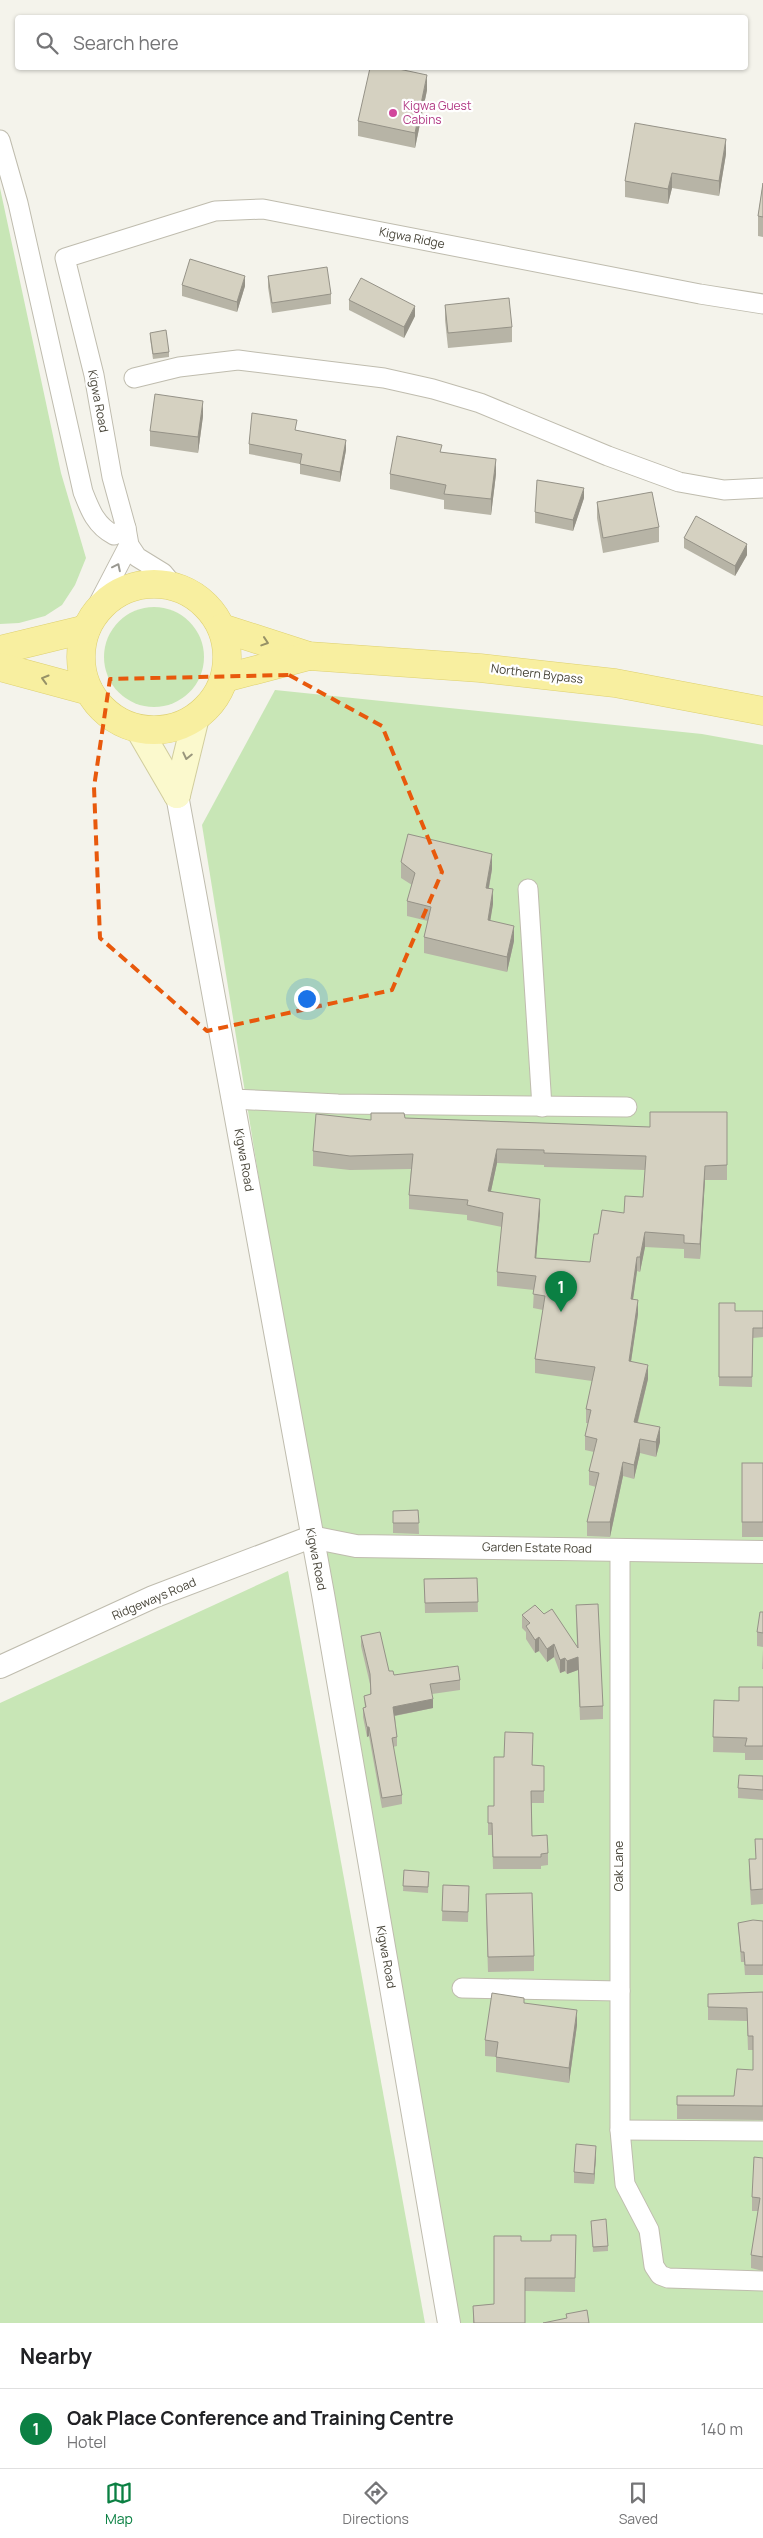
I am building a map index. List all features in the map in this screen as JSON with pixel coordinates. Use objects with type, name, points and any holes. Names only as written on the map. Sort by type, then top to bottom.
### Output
[{"type":"main road","points":[[141,584],[173,586],[200,599],[214,613],[222,628],[227,644],[227,661],[220,689],[210,705],[196,717],[180,726],[162,730],[138,728],[109,715],[94,700],[84,681],[80,660],[82,639],[88,624],[103,603],[120,591],[141,584]]},
{"type":"main road","points":[[0,650],[88,624]]},
{"type":"main road","points":[[222,628],[309,656]]},
{"type":"main road","points":[[224,678],[309,656]]},
{"type":"main road","name":"Northern Bypass","points":[[309,656],[480,668],[616,683],[763,711]]},
{"type":"main road","points":[[0,667],[89,691]]},
{"type":"main road","points":[[177,795],[196,717]]},
{"type":"main road","points":[[138,728],[177,795]]},
{"type":"street","points":[[0,140],[20,212],[83,492],[91,512],[104,530],[114,535],[127,536]]},
{"type":"street","name":"Kigwa Ridge","points":[[65,258],[215,211],[263,209],[700,294],[763,304]]},
{"type":"street","name":"Kigwa Road","points":[[65,258],[94,375],[112,477],[127,536]]},
{"type":"street","points":[[134,378],[178,367],[238,360],[384,378],[433,389],[480,403],[608,456],[679,482],[724,490],[763,488]]},
{"type":"street","points":[[127,536],[137,557],[162,573],[173,586]]},
{"type":"street","points":[[88,624],[127,536]]},
{"type":"street","name":"Kigwa Road","points":[[177,795],[376,1896],[449,2323]]},
{"type":"street","points":[[528,889],[542,1107]]},
{"type":"street","points":[[232,1099],[338,1104],[627,1108]]},
{"type":"street","name":"Garden Estate Road","points":[[311,1537],[356,1546],[763,1552]]},
{"type":"street","name":"Ridgeways Road","points":[[0,1667],[153,1597],[311,1537]]},
{"type":"street","name":"Oak Lane","points":[[620,1549],[620,2130],[625,2184],[649,2230],[654,2266],[660,2274],[668,2278],[763,2281]]},
{"type":"street","points":[[462,1988],[620,1991]]},
{"type":"street","points":[[620,2130],[763,2131]]},
{"type":"highlighted area","points":[[289,675],[382,726],[442,872],[392,990],[207,1031],[100,938],[94,787],[110,679]]},
{"type":"green space","points":[[0,188],[61,473],[86,558],[75,585],[62,605],[45,616],[19,623],[0,624]]},
{"type":"green space","points":[[154,607],[164,608],[182,615],[196,629],[203,647],[203,667],[196,685],[182,699],[164,706],[154,707],[144,706],[126,699],[112,685],[105,667],[104,657],[105,647],[112,629],[126,615],[144,608]]},
{"type":"green space","points":[[275,690],[702,734],[763,745],[763,2323],[443,2323],[202,825]]},
{"type":"green space","points":[[288,1571],[425,2323],[0,2323],[0,1703]]},
{"type":"building","name":"Kigwa Guest Cabins","points":[[370,70],[403,70],[427,75],[415,133],[358,121]]},
{"type":"building","points":[[635,123],[726,139],[719,181],[672,173],[668,189],[625,181]]},
{"type":"building","points":[[763,183],[763,217],[758,216]]},
{"type":"building","points":[[190,259],[245,276],[237,302],[182,285]]},
{"type":"building","points":[[327,267],[331,294],[272,303],[268,276]]},
{"type":"building","points":[[361,278],[415,306],[404,327],[349,300]]},
{"type":"building","points":[[509,298],[512,327],[448,333],[445,305]]},
{"type":"building","points":[[166,330],[169,352],[153,354],[150,333]]},
{"type":"building","points":[[155,394],[203,401],[198,437],[150,431]]},
{"type":"building","points":[[252,413],[297,420],[295,430],[346,440],[340,472],[300,464],[302,454],[249,444]]},
{"type":"building","points":[[397,436],[442,445],[440,452],[496,459],[491,499],[444,494],[446,485],[390,474]]},
{"type":"building","points":[[537,480],[584,488],[573,520],[535,512]]},
{"type":"building","points":[[652,492],[659,527],[603,538],[597,502]]},
{"type":"building","points":[[696,516],[747,544],[735,566],[684,538]]},
{"type":"building","points":[[408,834],[492,854],[486,888],[493,889],[488,920],[514,926],[507,957],[424,937],[431,907],[407,901],[415,873],[401,862]]},
{"type":"building","points":[[650,1112],[727,1112],[727,1165],[705,1166],[700,1244],[684,1243],[684,1235],[645,1232],[640,1257],[637,1257],[631,1299],[638,1300],[629,1361],[648,1365],[634,1422],[660,1427],[656,1442],[640,1439],[634,1465],[623,1462],[610,1522],[587,1522],[599,1473],[589,1471],[597,1439],[585,1436],[591,1410],[586,1409],[595,1367],[535,1359],[545,1296],[533,1294],[536,1276],[497,1272],[503,1213],[467,1205],[468,1200],[409,1195],[413,1154],[350,1156],[313,1151],[316,1114],[371,1120],[371,1113],[404,1113],[405,1118],[650,1127]],"holes":[[[497,1149],[544,1150],[544,1153],[646,1156],[643,1197],[625,1196],[624,1213],[602,1210],[598,1234],[594,1234],[590,1262],[535,1258],[540,1199],[488,1191]]]},
{"type":"building","points":[[719,1303],[735,1303],[735,1311],[763,1311],[763,1328],[753,1328],[752,1377],[719,1377]]},
{"type":"building","points":[[742,1463],[763,1463],[763,1522],[742,1522]]},
{"type":"building","points":[[418,1510],[419,1523],[393,1523],[393,1511]]},
{"type":"building","points":[[477,1578],[478,1602],[425,1603],[424,1579]]},
{"type":"building","points":[[598,1604],[603,1706],[580,1707],[578,1657],[567,1661],[565,1658],[560,1660],[554,1644],[547,1649],[539,1637],[535,1640],[526,1626],[530,1623],[522,1615],[535,1605],[544,1614],[552,1609],[578,1648],[576,1605]]},
{"type":"building","points":[[760,1612],[763,1612],[763,1633],[757,1632]]},
{"type":"building","points":[[380,1632],[389,1671],[393,1671],[394,1675],[458,1666],[460,1680],[430,1684],[433,1699],[393,1707],[397,1737],[392,1738],[402,1795],[382,1798],[369,1727],[367,1727],[363,1708],[366,1707],[364,1696],[371,1694],[370,1674],[361,1636]]},
{"type":"building","points":[[739,1687],[763,1687],[763,1746],[745,1746],[747,1738],[713,1737],[714,1700],[739,1701]]},
{"type":"building","points":[[505,1732],[533,1733],[532,1765],[544,1766],[544,1791],[531,1791],[532,1836],[547,1835],[548,1853],[541,1854],[541,1857],[493,1857],[492,1823],[488,1823],[488,1806],[494,1806],[494,1757],[504,1757]]},
{"type":"building","points":[[739,1775],[763,1776],[763,1790],[738,1788]]},
{"type":"building","points":[[755,1839],[763,1839],[763,1889],[751,1890],[749,1859],[756,1859]]},
{"type":"building","points":[[404,1870],[429,1872],[428,1887],[403,1886]]},
{"type":"building","points":[[443,1885],[469,1886],[468,1912],[442,1911]]},
{"type":"building","points":[[532,1893],[534,1956],[488,1957],[486,1894]]},
{"type":"building","points":[[753,1920],[763,1921],[763,1965],[745,1965],[744,1952],[741,1952],[738,1923]]},
{"type":"building","points":[[763,1992],[763,2106],[677,2105],[677,2096],[734,2096],[737,2069],[753,2070],[753,2036],[748,2036],[747,2008],[708,2007],[708,1994]]},
{"type":"building","points":[[492,1993],[524,1998],[524,2003],[577,2010],[569,2068],[496,2057],[498,2042],[485,2040]]},
{"type":"building","points":[[576,2144],[596,2146],[594,2174],[574,2172]]},
{"type":"building","points":[[754,2157],[763,2158],[763,2257],[751,2255],[760,2198],[752,2197]]},
{"type":"building","points":[[606,2219],[608,2246],[593,2247],[591,2221]]},
{"type":"building","points":[[551,2235],[576,2235],[575,2278],[525,2278],[525,2323],[474,2323],[473,2306],[494,2304],[494,2236],[521,2236],[521,2241],[551,2241]]},
{"type":"building","points":[[587,2310],[589,2323],[543,2323],[567,2318],[566,2314]]},
{"type":"place","name":"Kigwa Guest Cabins","points":[[393,113]]},
{"type":"place","name":"Oak Place Conference and Training Centre","points":[[561,1312]]}]
